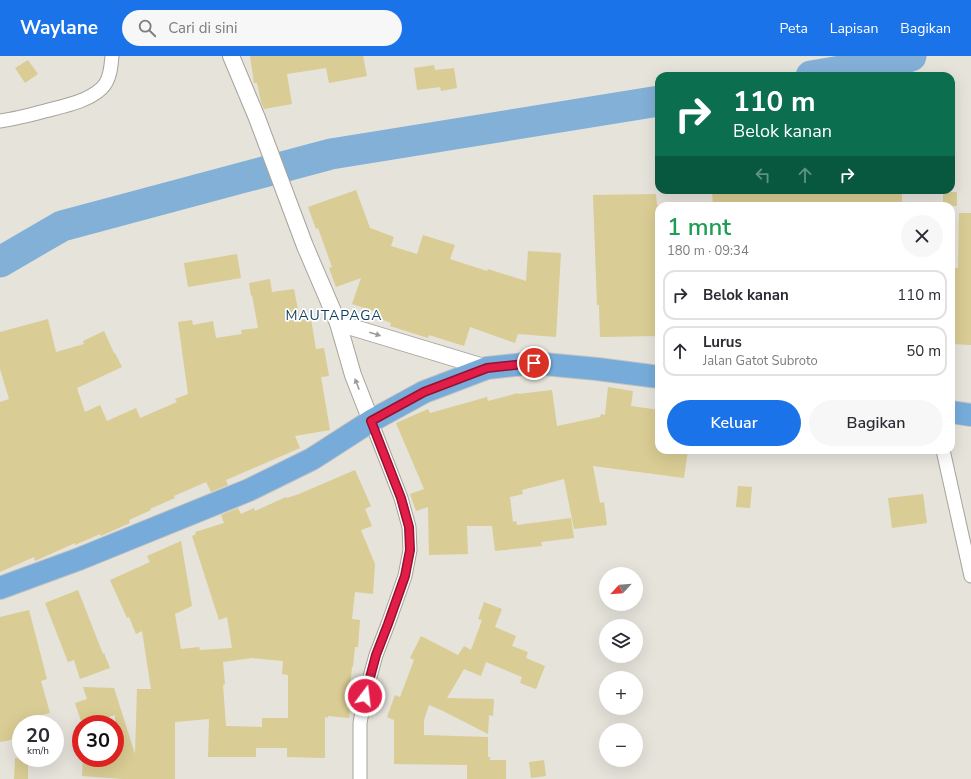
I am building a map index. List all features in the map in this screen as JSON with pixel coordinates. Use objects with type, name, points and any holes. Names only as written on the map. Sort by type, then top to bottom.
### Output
[{"type":"highway","points":[[0,588],[249,490],[312,459],[371,421],[424,392],[487,368],[534,363],[655,377]]},
{"type":"highway","points":[[955,413],[971,415]]},
{"type":"street","points":[[0,120],[13,119],[74,103],[91,96],[103,87],[109,76],[112,56]]},
{"type":"street","points":[[231,56],[305,246],[338,323],[353,375],[401,498],[409,527],[410,550],[405,576],[376,655],[365,696],[360,723],[360,779]]},
{"type":"street","points":[[338,323],[487,368]]},
{"type":"street","points":[[944,454],[971,576]]},
{"type":"building","points":[[250,56],[363,56],[367,76],[329,83],[326,68],[287,74],[292,104],[264,109],[257,83],[254,83]]},
{"type":"building","points":[[28,60],[38,74],[25,83],[15,68]]},
{"type":"building","points":[[434,65],[435,70],[454,68],[457,88],[441,91],[440,87],[417,90],[414,68]]},
{"type":"building","points":[[356,190],[370,228],[394,237],[391,246],[417,254],[423,235],[455,245],[450,259],[487,271],[488,269],[526,281],[528,251],[561,253],[556,337],[518,334],[515,343],[470,327],[464,346],[429,335],[428,338],[390,326],[391,323],[378,318],[380,313],[352,304],[361,278],[336,287],[329,268],[332,267],[318,228],[316,229],[308,207]]},
{"type":"building","points":[[955,192],[957,192],[957,206],[955,206],[955,202],[943,202],[943,194],[955,194]]},
{"type":"building","points":[[656,194],[655,336],[600,337],[599,305],[597,305],[593,195]]},
{"type":"building","points":[[712,194],[902,194],[902,202],[713,202]]},
{"type":"building","points":[[959,213],[971,213],[971,345],[955,344],[955,268],[958,268]]},
{"type":"building","points":[[237,254],[241,278],[188,287],[184,263]]},
{"type":"building","points":[[270,279],[272,292],[294,289],[300,320],[311,319],[316,349],[324,348],[329,376],[321,377],[330,430],[295,436],[300,448],[226,480],[228,485],[211,492],[206,482],[174,496],[175,498],[129,520],[130,523],[101,536],[100,534],[75,545],[75,543],[35,561],[34,557],[0,572],[0,402],[9,399],[0,369],[0,332],[48,319],[56,352],[84,344],[83,341],[104,331],[122,367],[77,388],[85,412],[100,405],[107,421],[136,408],[140,418],[177,402],[175,399],[188,394],[178,322],[192,320],[193,325],[213,321],[216,338],[242,334],[241,330],[258,328],[249,283]]},
{"type":"building","points":[[608,387],[633,391],[631,406],[655,409],[655,454],[687,454],[684,478],[593,466],[600,503],[604,502],[607,525],[574,529],[564,479],[522,490],[523,494],[510,497],[513,522],[516,521],[517,525],[571,518],[574,538],[541,542],[542,546],[495,551],[492,526],[467,526],[468,554],[429,555],[428,507],[416,511],[410,494],[424,489],[396,423],[428,409],[430,413],[487,397],[488,401],[518,393],[552,390],[557,426],[600,417],[601,414],[605,415]]},
{"type":"building","points":[[355,470],[371,506],[365,509],[372,526],[361,530],[375,564],[373,594],[355,592],[352,619],[360,620],[358,647],[355,647],[352,667],[349,718],[325,717],[325,758],[287,757],[287,748],[256,748],[256,757],[208,757],[209,719],[175,722],[175,779],[123,779],[82,776],[82,767],[124,767],[124,719],[135,754],[137,689],[151,689],[142,631],[136,634],[110,580],[150,562],[147,556],[181,541],[192,606],[175,614],[181,649],[199,647],[200,650],[232,648],[227,617],[219,620],[192,536],[196,534],[195,532],[224,523],[221,515],[238,508],[241,514],[254,508],[255,511],[286,497],[287,498]],"holes":[[[252,658],[283,661],[282,674],[288,675],[288,718],[262,718],[262,727],[226,726],[223,662]]]},
{"type":"building","points":[[738,486],[752,487],[750,508],[736,507]]},
{"type":"building","points":[[923,494],[927,523],[892,528],[888,498]]},
{"type":"building","points":[[78,590],[110,668],[80,679],[74,660],[68,662],[45,603]]},
{"type":"building","points":[[484,602],[502,609],[495,627],[516,636],[512,646],[528,652],[526,658],[545,666],[536,689],[520,683],[522,677],[486,662],[481,676],[464,669],[447,698],[494,699],[493,716],[489,715],[488,734],[429,705],[424,720],[424,735],[488,737],[488,757],[490,757],[490,760],[506,760],[506,779],[467,779],[467,765],[394,764],[394,720],[387,717],[395,695],[400,697],[414,660],[410,658],[421,636],[458,655],[464,646],[471,650],[482,620],[478,619]]},
{"type":"building","points":[[29,610],[47,679],[41,681],[50,713],[42,715],[12,715],[12,740],[0,742],[0,617]]},
{"type":"building","points":[[83,687],[114,688],[123,715],[79,715],[75,703],[87,699]]},
{"type":"building","points":[[544,760],[546,776],[531,778],[529,762]]},
{"type":"building","points":[[15,767],[28,767],[28,779],[14,779]]},
{"type":"waterway","points":[[835,72],[895,62],[911,56]]},
{"type":"waterway","points":[[0,262],[62,226],[331,154],[655,102]]},
{"type":"district","name":"MAUTAPAGA","points":[[334,315]]},
{"type":"route","points":[[365,696],[376,655],[405,576],[410,550],[409,527],[401,498],[371,421],[424,392],[487,368],[534,363]]}]
